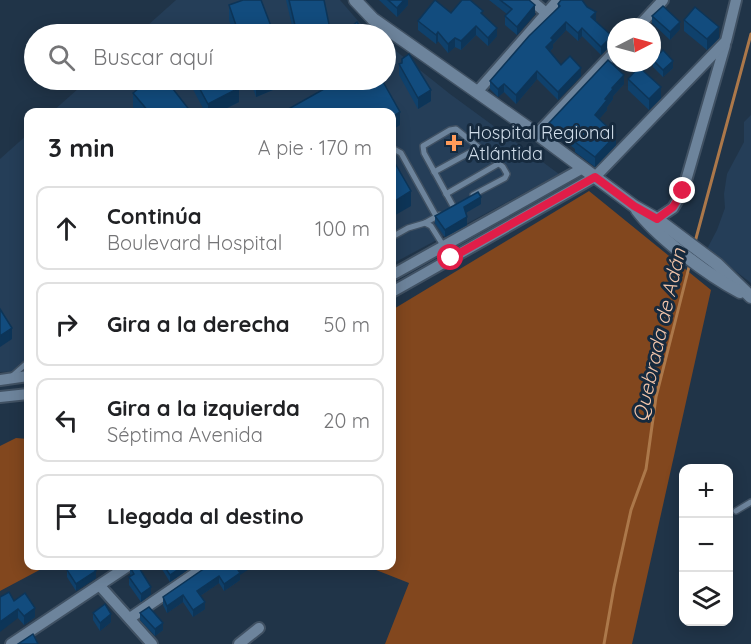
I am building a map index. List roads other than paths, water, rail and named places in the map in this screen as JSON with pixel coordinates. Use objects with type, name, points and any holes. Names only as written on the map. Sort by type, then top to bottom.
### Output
[{"type":"street","points":[[355,0],[380,24]]},
{"type":"street","points":[[531,0],[546,13]]},
{"type":"street","points":[[477,92],[558,0]]},
{"type":"street","points":[[646,18],[663,0]]},
{"type":"street","points":[[652,222],[673,207],[683,191],[736,0]]},
{"type":"street","points":[[396,35],[537,134],[634,206],[718,280],[751,297]]},
{"type":"street","points":[[396,290],[595,177],[726,42]]},
{"type":"street","points":[[537,134],[607,60]]},
{"type":"street","points":[[396,273],[583,168]]},
{"type":"street","points":[[652,222],[679,236],[717,264],[751,297]]},
{"type":"street","points":[[5,379],[24,377]]},
{"type":"street","points":[[0,397],[24,394]]},
{"type":"street","points":[[11,644],[122,570]]},
{"type":"street","points":[[129,618],[200,570]]},
{"type":"street","points":[[100,586],[152,644]]},
{"type":"street","points":[[239,644],[259,628]]},
{"type":"lane","points":[[396,235],[425,223],[505,178],[507,174],[503,167],[456,129],[450,130],[423,146],[424,153],[453,206]]},
{"type":"lane","points":[[434,172],[478,147]]},
{"type":"lane","points":[[396,150],[400,153],[436,216]]},
{"type":"lane","points":[[446,194],[498,164]]},
{"type":"lane","points":[[425,223],[431,226],[451,258]]},
{"type":"lane","points":[[5,379],[24,365]]},
{"type":"lane","points":[[736,511],[751,502]]},
{"type":"waterway","name":"Quebrada de Adán","points":[[695,242],[751,34]]},
{"type":"waterway","name":"Quebrada de Adán","points":[[604,644],[631,510],[646,469],[656,397],[690,263]]},
{"type":"place","name":"Hospital Regional Atlántida","points":[[454,143]]}]
